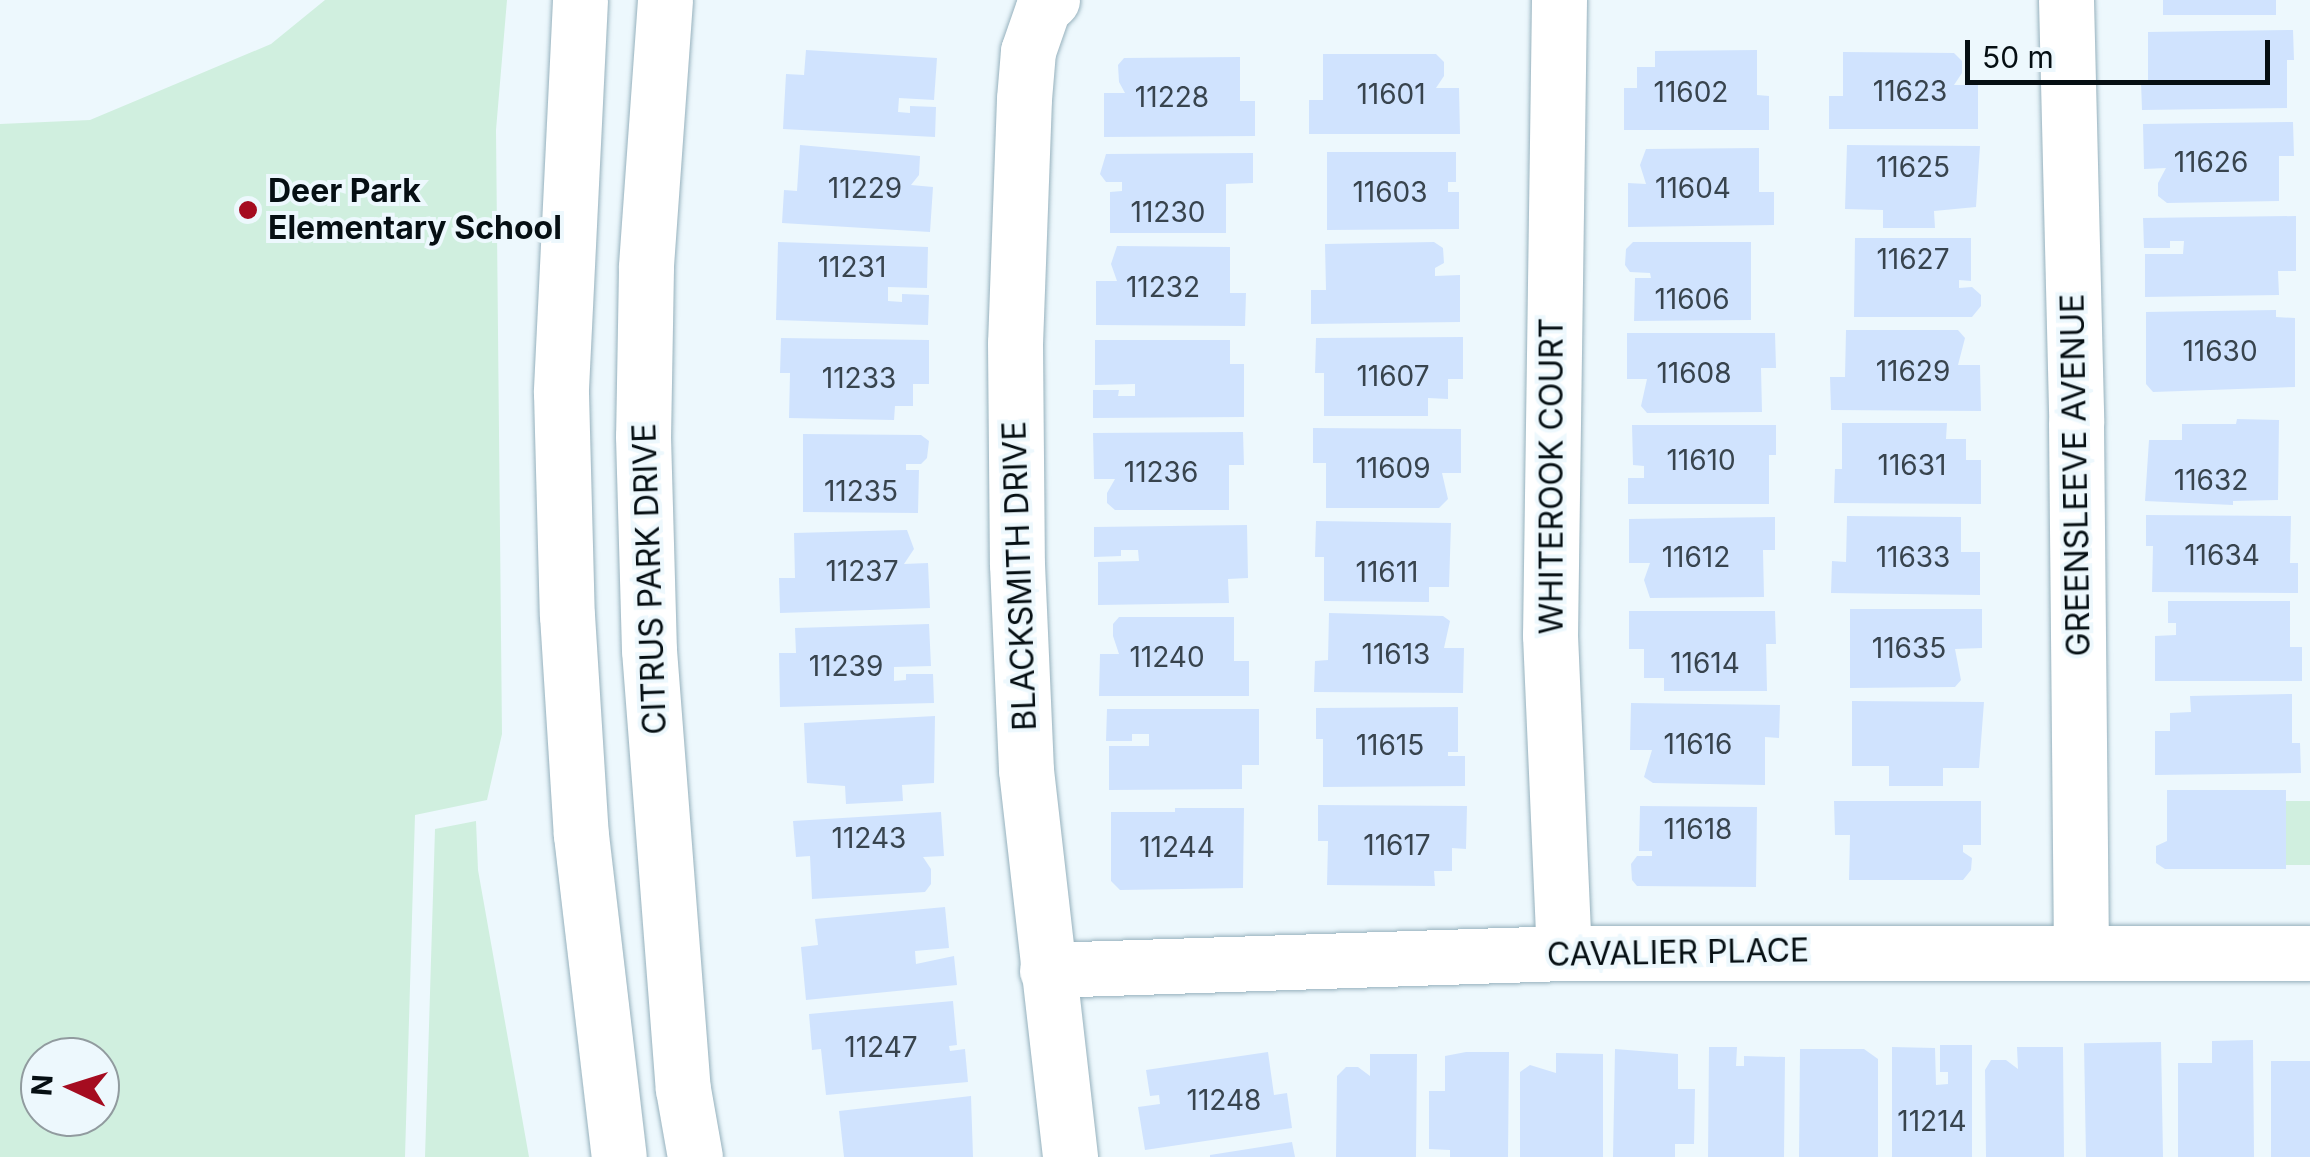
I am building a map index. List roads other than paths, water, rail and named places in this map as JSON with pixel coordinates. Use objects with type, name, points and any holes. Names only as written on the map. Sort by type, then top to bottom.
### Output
[{"type":"street","points":[[580,0],[561,393],[567,615],[581,835],[619,1157]]},
{"type":"street","name":"CITRUS PARK DRIVE","points":[[665,0],[646,268],[642,436],[649,650],[683,1089],[696,1157]]},
{"type":"street","name":"BLACKSMITH DRIVE","points":[[1052,0],[1043,8],[1028,51],[1014,343],[1025,751],[1070,1157]]},
{"type":"street","name":"WHITEROOK COURT","points":[[1559,0],[1550,635],[1564,953]]},
{"type":"street","name":"GREENSLEEVE AVENUE","points":[[2066,0],[2076,423],[2081,950]]},
{"type":"street","name":"CAVALIER PLACE","points":[[1047,970],[1564,953],[2310,952]]},
{"type":"place","name":"Deer Park Elementary School","points":[[248,210]]}]
